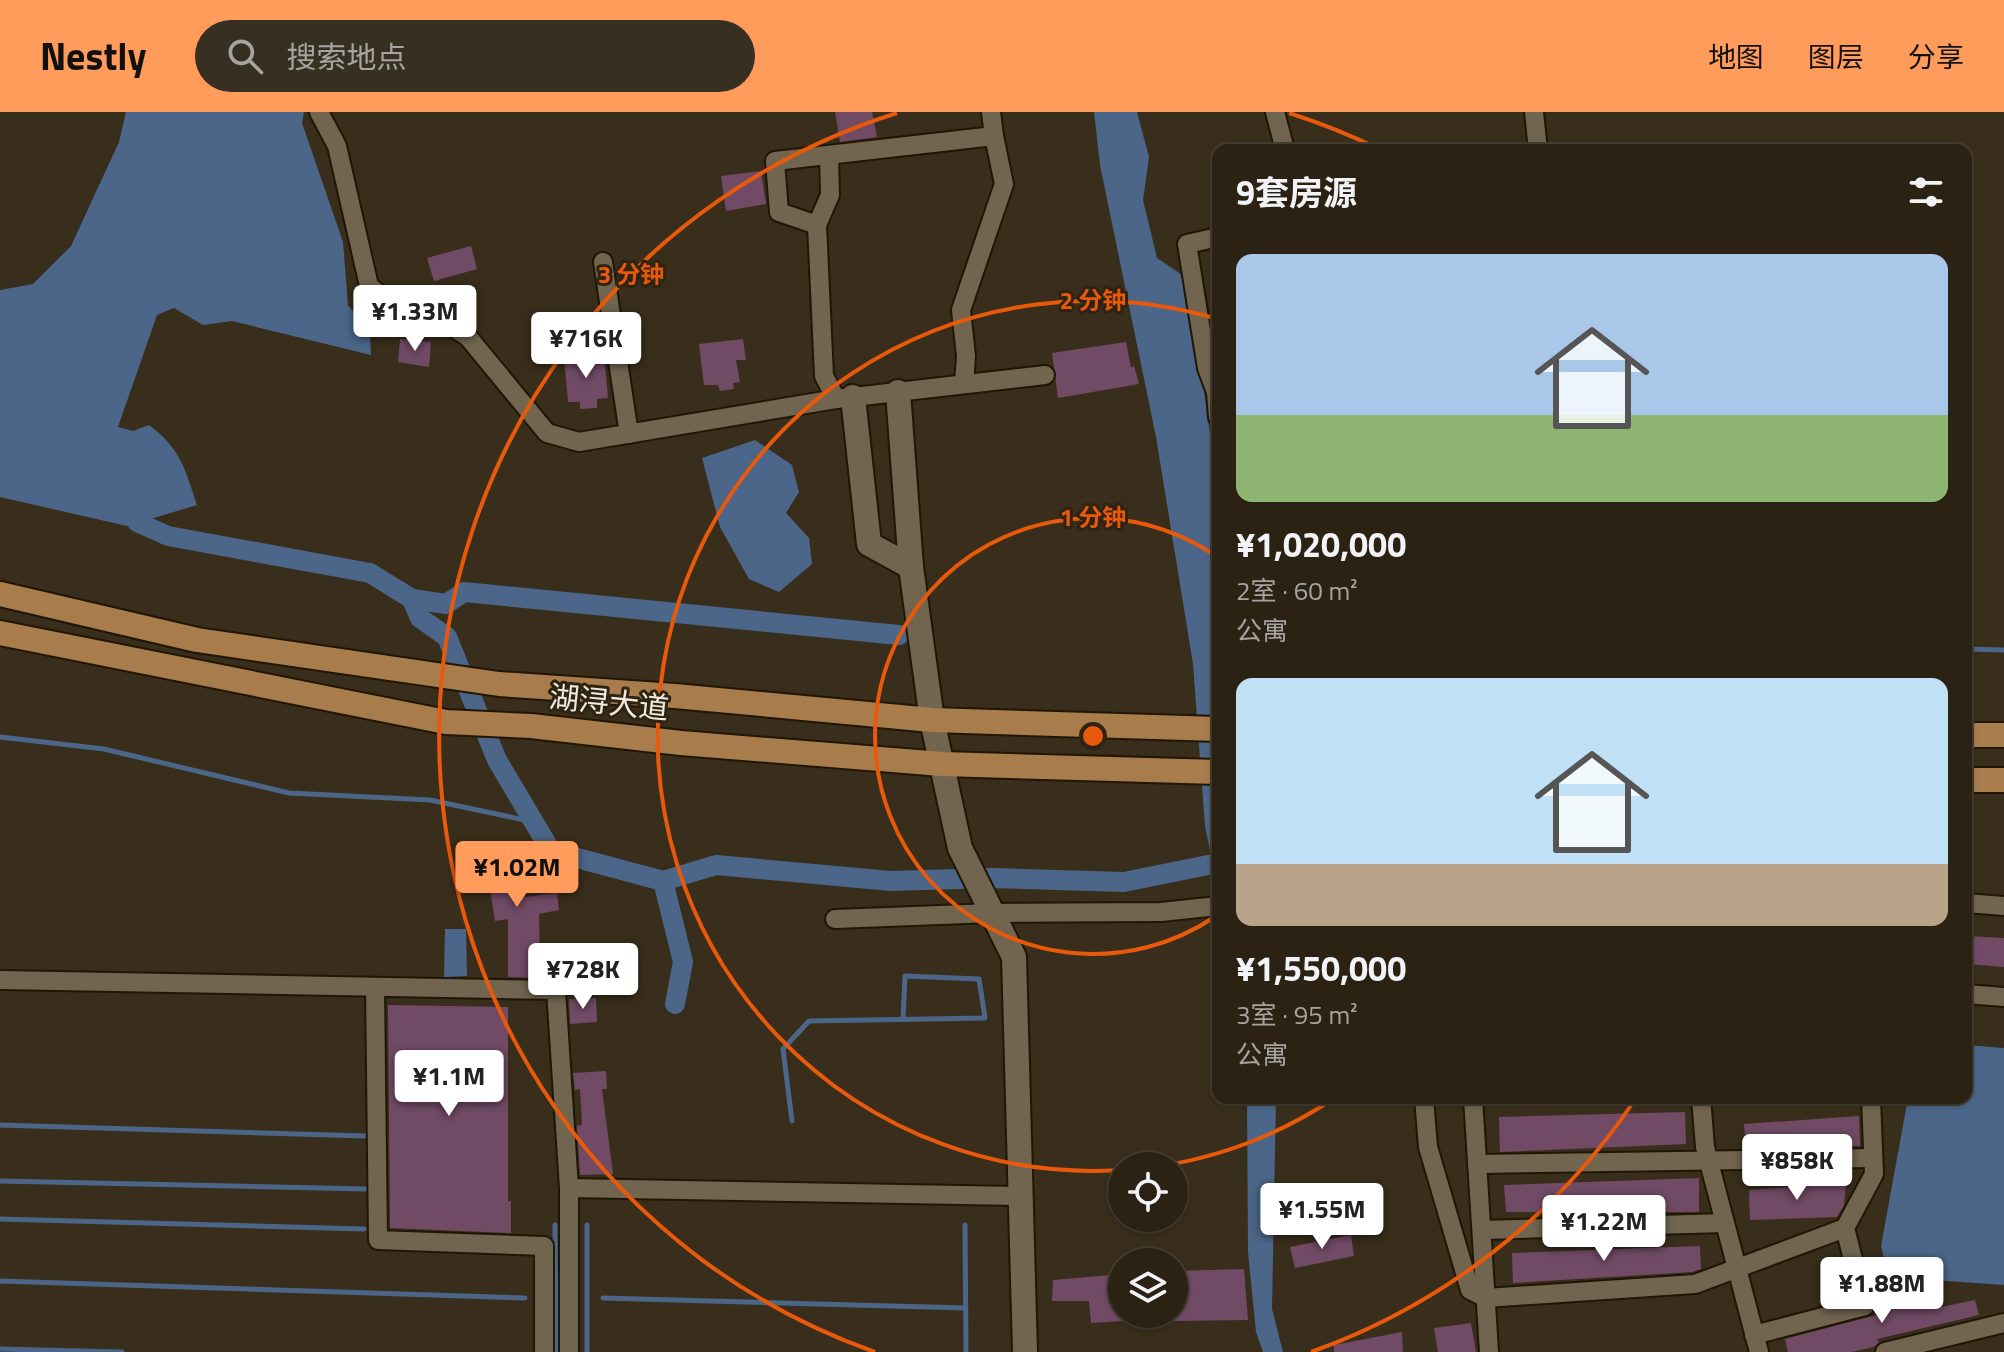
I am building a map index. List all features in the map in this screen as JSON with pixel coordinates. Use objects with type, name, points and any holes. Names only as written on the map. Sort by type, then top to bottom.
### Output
[{"type":"main road","name":"湖浔大道","points":[[0,594],[197,640],[499,684],[675,696],[932,720],[1212,729]]},
{"type":"main road","name":"湖浔大道","points":[[0,633],[446,722],[531,726],[681,743],[942,764],[1212,772]]},
{"type":"main road","points":[[1972,735],[2004,735]]},
{"type":"main road","points":[[1972,780],[2004,780]]},
{"type":"street","points":[[319,112],[337,146],[369,286],[395,307],[427,310],[468,337],[547,433],[579,442],[845,398],[1045,375]]},
{"type":"street","points":[[964,384],[966,356],[961,310],[1004,184],[991,112]]},
{"type":"street","points":[[1275,112],[1283,144]]},
{"type":"street","points":[[1534,112],[1537,144]]},
{"type":"street","points":[[817,225],[779,212],[775,161],[994,136]]},
{"type":"street","points":[[829,155],[830,195],[817,225],[824,376],[845,398],[869,544],[911,567]]},
{"type":"street","points":[[1212,238],[1187,244],[1207,368],[1212,381]]},
{"type":"street","points":[[603,262],[629,434]]},
{"type":"street","points":[[898,392],[911,567],[932,720],[960,848],[1014,957],[1025,1352]]},
{"type":"street","points":[[1972,903],[2004,906]]},
{"type":"street","points":[[835,919],[992,913],[1161,912],[1212,907]]},
{"type":"street","points":[[0,980],[556,990],[569,1188],[569,1352]]},
{"type":"street","points":[[375,987],[378,1240],[544,1246],[544,1352]]},
{"type":"street","points":[[1972,994],[2004,997]]},
{"type":"street","points":[[1424,1104],[1428,1147],[1470,1290],[1486,1298],[1695,1284],[1845,1228],[1874,1174],[1871,1104]]},
{"type":"street","points":[[1473,1104],[1489,1352]]},
{"type":"street","points":[[1702,1104],[1709,1161],[1756,1343],[1865,1306],[1845,1228]]},
{"type":"street","points":[[1477,1164],[1873,1158]]},
{"type":"street","points":[[569,1188],[1022,1196]]},
{"type":"street","points":[[1482,1230],[1725,1223]]},
{"type":"street","points":[[1885,1352],[2004,1323]]},
{"type":"water","points":[[126,112],[304,112],[302,123],[343,242],[348,305],[370,333],[371,355],[232,321],[203,325],[174,308],[157,315],[118,427],[133,431],[149,425],[160,434],[180,460],[197,505],[127,526],[0,497],[0,290],[33,284],[71,246],[119,142]]},
{"type":"water","points":[[1094,112],[1137,112],[1149,157],[1143,200],[1157,258],[1188,279],[1212,447],[1212,860],[1205,826],[1193,664],[1156,437],[1100,165]]},
{"type":"water","points":[[755,440],[792,465],[799,492],[786,513],[809,538],[812,564],[779,592],[749,579],[720,527],[702,458]]},
{"type":"water","points":[[445,929],[466,929],[467,976],[444,977]]},
{"type":"water","points":[[1972,1045],[2004,1048],[2004,1285],[1904,1278],[1886,1266],[1881,1246],[1907,1104],[1972,1104]]},
{"type":"water","points":[[1247,1104],[1276,1104],[1272,1309],[1283,1352],[1263,1352],[1256,1332],[1248,1252]]},
{"type":"building","points":[[835,112],[872,112],[877,137],[840,142]]},
{"type":"building","points":[[761,171],[766,204],[726,211],[721,176]]},
{"type":"building","points":[[471,246],[477,269],[434,281],[427,258]]},
{"type":"building","points":[[400,339],[431,342],[429,367],[398,362]]},
{"type":"building","points":[[743,339],[746,360],[736,360],[740,382],[733,383],[734,389],[720,391],[718,385],[704,385],[699,344]]},
{"type":"building","points":[[1126,342],[1131,367],[1134,366],[1139,384],[1058,398],[1052,353]]},
{"type":"building","points":[[604,354],[608,398],[597,399],[597,408],[580,409],[580,402],[568,402],[564,357]]},
{"type":"building","points":[[515,841],[525,897],[557,893],[559,910],[539,914],[540,978],[508,977],[508,919],[495,921],[483,846]]},
{"type":"building","points":[[1972,936],[2004,938],[2004,967],[1972,964]]},
{"type":"building","points":[[596,998],[597,1022],[570,1024],[569,999]]},
{"type":"building","points":[[388,1005],[508,1007],[508,1201],[511,1201],[511,1233],[390,1228]]},
{"type":"building","points":[[606,1071],[607,1089],[602,1089],[613,1174],[580,1175],[577,1126],[582,1125],[580,1089],[575,1090],[573,1073]]},
{"type":"building","points":[[1685,1112],[1686,1144],[1500,1152],[1499,1117]]},
{"type":"building","points":[[1859,1116],[1860,1146],[1746,1148],[1744,1124]]},
{"type":"building","points":[[1699,1178],[1699,1212],[1506,1212],[1504,1185]]},
{"type":"building","points":[[1846,1183],[1844,1205],[1837,1217],[1750,1220],[1749,1190]]},
{"type":"building","points":[[1351,1235],[1354,1256],[1295,1268],[1290,1247]]},
{"type":"building","points":[[1700,1246],[1701,1269],[1692,1272],[1513,1283],[1512,1253]]},
{"type":"building","points":[[1244,1269],[1248,1320],[1188,1321],[1188,1271]]},
{"type":"building","points":[[1108,1275],[1108,1322],[1091,1323],[1089,1301],[1052,1301],[1053,1280]]},
{"type":"building","points":[[1932,1293],[1936,1308],[1975,1300],[1979,1315],[1877,1339],[1879,1342],[1874,1347],[1851,1352],[1788,1352],[1785,1339],[1877,1315],[1877,1305]]},
{"type":"building","points":[[1471,1323],[1476,1352],[1438,1352],[1434,1328]]},
{"type":"building","points":[[1402,1332],[1403,1352],[1334,1352],[1334,1345]]},
{"type":"waterway","points":[[137,522],[168,536],[370,573],[412,599],[420,618],[447,637],[497,760],[551,851],[663,881],[683,962],[675,1004]]},
{"type":"waterway","points":[[412,599],[446,604],[464,592],[899,635]]},
{"type":"waterway","points":[[1972,649],[2004,650]]},
{"type":"waterway","points":[[0,737],[104,749],[289,793],[430,800],[534,822]]},
{"type":"waterway","points":[[663,881],[716,865],[891,881],[992,878],[1124,882],[1212,864]]},
{"type":"waterway","points":[[792,1121],[783,1049],[809,1021],[985,1018],[979,979],[905,976],[903,1019]]},
{"type":"waterway","points":[[0,1125],[366,1136]]},
{"type":"waterway","points":[[0,1181],[366,1189]]},
{"type":"waterway","points":[[0,1219],[364,1229]]},
{"type":"waterway","points":[[555,1225],[556,1352]]},
{"type":"waterway","points":[[587,1225],[587,1352]]},
{"type":"waterway","points":[[965,1225],[966,1352]]},
{"type":"waterway","points":[[0,1281],[525,1298]]},
{"type":"waterway","points":[[603,1298],[966,1308]]},
{"type":"waterway","points":[[0,1349],[122,1352]]}]
